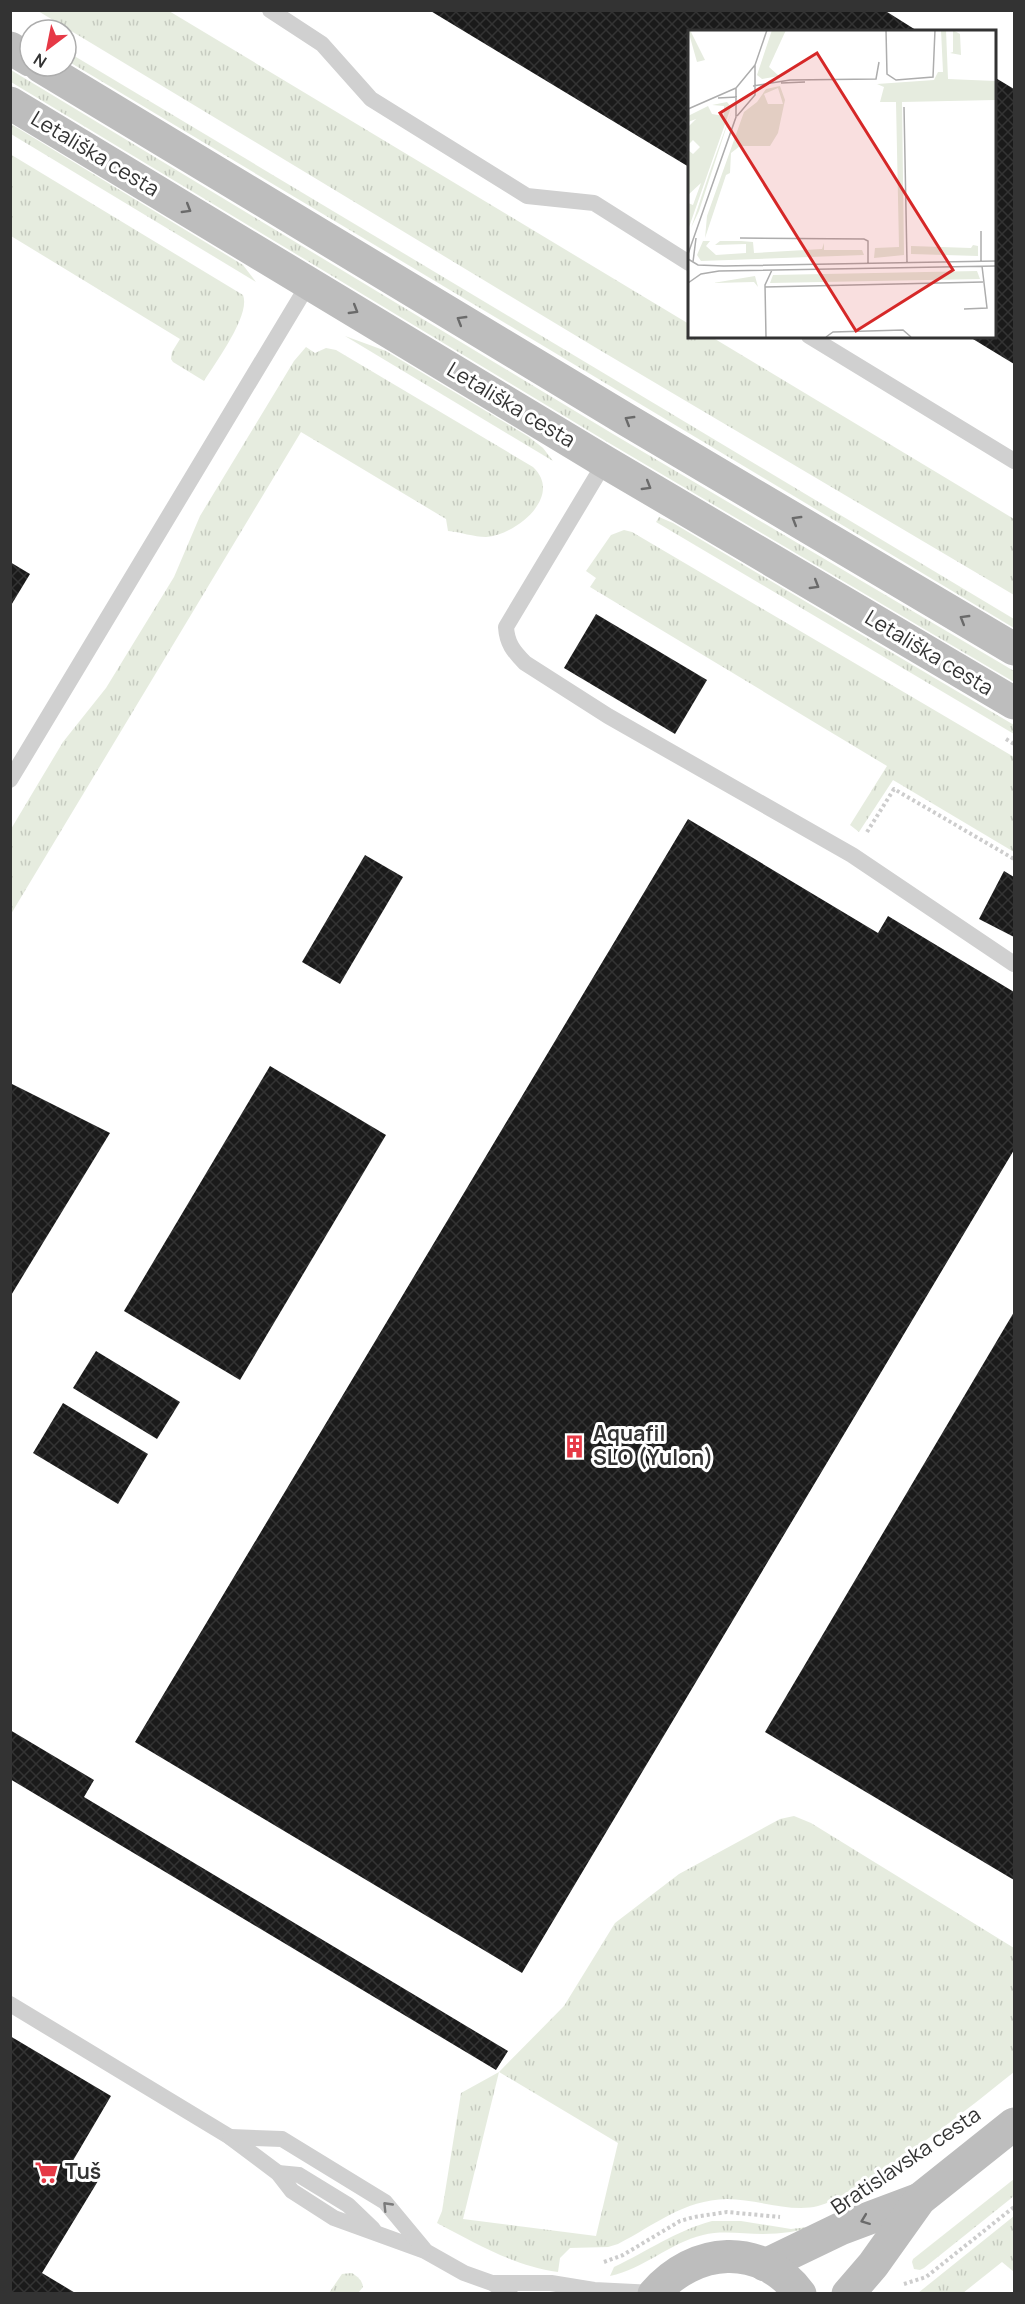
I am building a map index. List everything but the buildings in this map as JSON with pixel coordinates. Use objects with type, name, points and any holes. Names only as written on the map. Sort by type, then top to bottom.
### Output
[{"type":"main road","points":[[60,78],[627,420],[1014,649]]},
{"type":"main road","name":"Letališka cesta","points":[[10,103],[605,462],[1014,703]]},
{"type":"main road","name":"Bratislavska cesta","points":[[848,2294],[873,2265],[920,2199],[1014,2124]]},
{"type":"main road","name":"Bratislavska cesta","points":[[765,2265],[840,2229],[920,2199]]},
{"type":"main road","points":[[654,2293],[672,2275],[693,2262],[717,2256],[742,2257],[765,2265],[784,2276],[800,2294]]},
{"type":"lane","points":[[270,10],[322,44],[371,99],[527,196],[594,203],[688,261]]},
{"type":"lane","points":[[10,780],[309,283]]},
{"type":"lane","points":[[812,338],[1014,461]]},
{"type":"lane","points":[[605,462],[506,627],[507,639],[514,652],[525,663],[608,716],[852,855],[1014,964]]},
{"type":"lane","points":[[10,2004],[230,2137],[278,2173],[299,2175],[348,2205],[378,2233],[425,2251],[464,2273],[492,2283],[510,2294]]},
{"type":"lane","points":[[230,2137],[282,2139],[385,2202],[425,2251]]},
{"type":"lane","points":[[492,2283],[551,2283],[594,2290],[654,2293]]},
{"type":"path","points":[[852,855],[894,789],[1014,859]]},
{"type":"path","points":[[903,2284],[926,2277],[1014,2207]]},
{"type":"path","points":[[598,2268],[607,2260],[623,2255],[665,2229],[694,2217],[727,2212],[788,2218]]},
{"type":"green space","points":[[38,11],[169,11],[688,323],[688,338],[713,338],[1014,519],[1014,595],[598,349],[78,35],[78,18],[50,18]]},
{"type":"green space","points":[[78,58],[1014,619],[1014,628],[78,67]]},
{"type":"green space","points":[[11,70],[18,74],[18,78],[24,78],[613,434],[1014,671],[1014,682],[609,443],[11,82]]},
{"type":"green space","points":[[11,124],[243,265],[256,282],[11,134]]},
{"type":"green space","points":[[10,154],[243,295],[244,304],[237,326],[204,381],[171,359],[172,352],[180,339],[11,236]]},
{"type":"green space","points":[[345,336],[386,351],[529,437],[543,448],[553,461]]},
{"type":"green space","points":[[306,347],[315,353],[326,348],[336,350],[533,467],[541,478],[543,490],[540,501],[522,522],[498,535],[481,537],[448,531],[446,519],[301,432],[11,914],[11,829],[63,742],[106,688],[174,577],[200,516],[294,361]]},
{"type":"green space","points":[[659,517],[673,523],[1014,725],[1014,734],[656,522]]},
{"type":"green space","points":[[624,530],[632,532],[1014,757],[1014,852],[893,780],[859,832],[850,825],[887,766],[590,587],[596,578],[586,571],[611,535]]},
{"type":"green space","points":[[794,1816],[811,1823],[1014,1948],[1014,2072],[908,2153],[845,2194],[818,2206],[796,2208],[738,2200],[711,2200],[670,2215],[618,2244],[608,2247],[570,2248],[560,2258],[558,2272],[510,2259],[437,2223],[442,2211],[461,2093],[499,2072],[564,2006],[615,1923],[679,1874],[780,1819]],"holes":[[[499,2072],[618,2143],[596,2236],[463,2219]]]},
{"type":"green space","points":[[1014,2179],[1014,2196],[924,2268],[914,2269],[913,2259]]},
{"type":"green space","points":[[1014,2216],[1014,2272],[1002,2262],[963,2293],[918,2293]]},
{"type":"green space","points":[[712,2221],[741,2221],[791,2229],[817,2226],[777,2233],[725,2232],[703,2235],[679,2244],[634,2268],[610,2276],[614,2267],[674,2236]]},
{"type":"green space","points":[[352,2273],[363,2287],[358,2293],[329,2293],[342,2274]]},
{"type":"place","name":"Aquafil SLO (Yulon)","points":[[575,1446]]},
{"type":"place","name":"Tuš","points":[[47,2172]]}]
